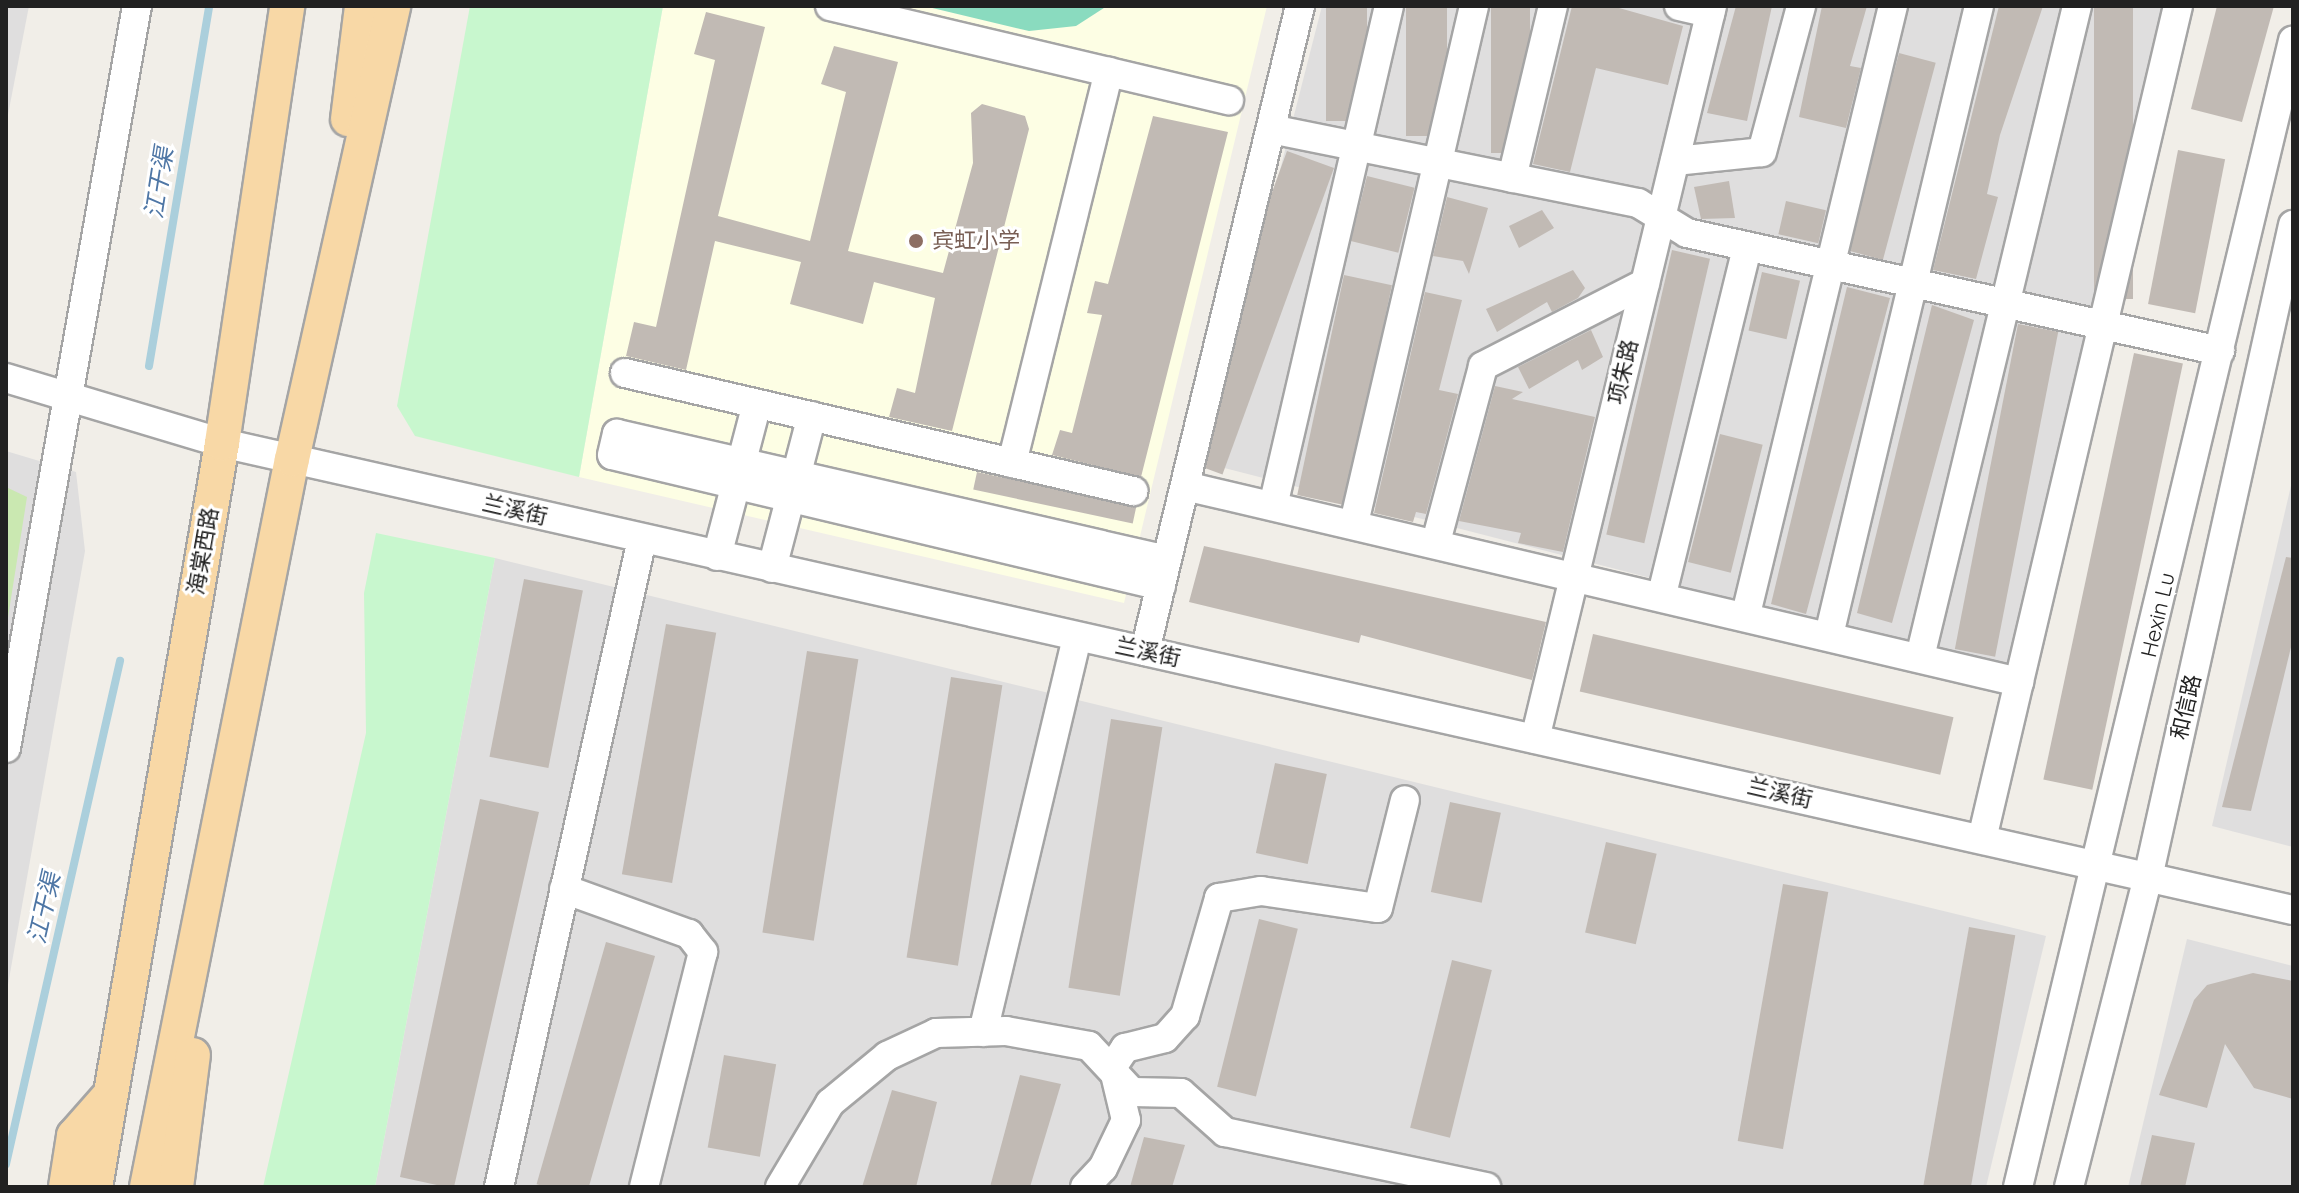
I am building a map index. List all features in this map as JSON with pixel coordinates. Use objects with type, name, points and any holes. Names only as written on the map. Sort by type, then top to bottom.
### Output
[{"type":"main road","name":"海棠西路","points":[[95,1187],[222,443],[287,6]]},
{"type":"main road","points":[[242,308],[308,6]]},
{"type":"main road","points":[[320,338],[362,6]]},
{"type":"main road","points":[[147,1187],[292,459],[393,6]]},
{"type":"main road","points":[[176,1187],[209,880]]},
{"type":"main road","points":[[66,1187],[74,1136],[110,1095]]},
{"type":"street","points":[[6,748],[137,6]]},
{"type":"street","points":[[830,6],[1229,100]]},
{"type":"street","points":[[1145,651],[1300,6]]},
{"type":"street","points":[[1273,506],[1389,6]]},
{"type":"street","points":[[1354,523],[1474,6]]},
{"type":"street","points":[[1512,178],[1553,6]]},
{"type":"street","points":[[1679,6],[1711,10]]},
{"type":"street","points":[[1675,161],[1762,152],[1801,6]]},
{"type":"street","points":[[1746,614],[1825,263],[1893,6]]},
{"type":"street","points":[[1829,635],[1910,282],[1979,6]]},
{"type":"street","points":[[1920,657],[2077,6]]},
{"type":"street","points":[[1982,839],[2178,6]]},
{"type":"street","name":"项朱路","points":[[1535,739],[1711,10]]},
{"type":"street","name":"Hexin Lu","points":[[2018,1187],[2099,865],[2293,41]]},
{"type":"street","points":[[1012,463],[1109,72]]},
{"type":"street","points":[[1271,129],[1638,203],[1660,221],[1747,247],[2220,351]]},
{"type":"street","name":"和信路","points":[[2069,1187],[2149,873],[2293,225]]},
{"type":"street","points":[[1662,594],[1747,247]]},
{"type":"street","points":[[1436,542],[1483,366],[1645,283]]},
{"type":"street","points":[[625,373],[1133,491]]},
{"type":"street","name":"兰溪街","points":[[6,378],[222,443],[1077,638],[2099,865],[2149,873],[2293,910]]},
{"type":"street","points":[[717,556],[757,404]]},
{"type":"street","points":[[772,568],[812,416]]},
{"type":"street","points":[[739,474],[1164,573]]},
{"type":"street","points":[[1185,486],[1575,573],[2019,682]]},
{"type":"street","points":[[499,1187],[642,539]]},
{"type":"street","points":[[983,1032],[1077,638]]},
{"type":"street","points":[[1085,1187],[1126,1120],[1113,1066],[1125,1048],[1165,1038],[1185,1016],[1219,898],[1261,891],[1378,908],[1405,800]]},
{"type":"street","points":[[564,889],[689,934],[703,952],[644,1187]]},
{"type":"street","points":[[780,1187],[830,1103],[887,1056],[936,1033],[983,1032],[1089,1046],[1113,1066],[1132,1092],[1181,1093],[1225,1132],[1486,1187]]},
{"type":"shaded area","points":[[6,6],[29,6],[6,125]]},
{"type":"shaded area","name":"宾虹小学","points":[[663,6],[1267,6],[1124,603],[579,477]]},
{"type":"shaded area","points":[[1322,6],[2167,6],[2011,671],[1205,463]]},
{"type":"shaded area","points":[[6,451],[76,472],[85,551],[6,996]]},
{"type":"shaded area","points":[[2293,477],[2293,847],[2212,826]]},
{"type":"shaded area","points":[[495,558],[2046,936],[1986,1187],[375,1187]]},
{"type":"shaded area","points":[[2187,939],[2293,966],[2293,1187],[2128,1187]]},
{"type":"green space","points":[[470,6],[663,6],[579,477],[415,436],[397,406]]},
{"type":"green space","points":[[924,6],[1107,6],[1076,26],[1029,31]]},
{"type":"green space","points":[[6,487],[27,497],[6,630]]},
{"type":"green space","points":[[376,533],[495,558],[375,1187],[263,1187],[366,733],[364,593]]},
{"type":"building","points":[[1326,6],[1367,6],[1367,121],[1326,121]]},
{"type":"building","points":[[1406,6],[1447,6],[1447,136],[1406,136]]},
{"type":"building","points":[[1491,6],[1530,6],[1530,153],[1491,153]]},
{"type":"building","points":[[1572,6],[1612,6],[1683,26],[1668,85],[1596,68],[1570,172],[1533,164]]},
{"type":"building","points":[[1736,6],[1772,6],[1747,121],[1707,113]]},
{"type":"building","points":[[1822,6],[1867,6],[1850,66],[1861,68],[1846,128],[1799,117]]},
{"type":"building","points":[[1999,6],[2043,6],[2000,135],[1987,194],[1998,197],[1976,279],[1933,270]]},
{"type":"building","points":[[2094,6],[2133,6],[2133,299],[2094,299]]},
{"type":"building","points":[[2217,6],[2274,6],[2242,122],[2191,109]]},
{"type":"building","points":[[706,12],[765,27],[718,216],[810,241],[846,92],[821,84],[834,46],[898,62],[848,251],[943,273],[973,163],[971,113],[982,104],[1025,116],[1029,129],[952,431],[889,417],[897,388],[915,393],[935,298],[874,282],[863,324],[790,304],[801,262],[715,241],[686,370],[626,356],[634,322],[656,327],[715,60],[694,54]]},
{"type":"building","points":[[1899,53],[1936,63],[1883,260],[1846,250]]},
{"type":"building","points":[[1153,116],[1228,132],[1141,477],[1052,455],[1060,430],[1072,433],[1102,315],[1087,313],[1095,281],[1108,284]]},
{"type":"building","points":[[2178,150],[2225,159],[2195,313],[2148,304]]},
{"type":"building","points":[[1287,151],[1334,168],[1222,474],[1176,457]]},
{"type":"building","points":[[1367,176],[1415,188],[1398,253],[1351,241]]},
{"type":"building","points":[[1729,181],[1735,218],[1701,219],[1694,187]]},
{"type":"building","points":[[1447,197],[1488,208],[1469,274],[1463,261],[1433,256]]},
{"type":"building","points":[[1786,201],[1826,210],[1818,243],[1778,234]]},
{"type":"building","points":[[1542,210],[1554,228],[1519,248],[1509,226]]},
{"type":"building","points":[[1672,250],[1710,259],[1644,543],[1606,535]]},
{"type":"building","points":[[1573,270],[1585,288],[1578,298],[1552,312],[1547,302],[1497,332],[1486,309]]},
{"type":"building","points":[[1762,272],[1800,281],[1787,339],[1749,330]]},
{"type":"building","points":[[1344,275],[1392,285],[1345,505],[1297,495]]},
{"type":"building","points":[[1847,287],[1890,298],[1806,614],[1771,604]]},
{"type":"building","points":[[1425,292],[1462,300],[1439,390],[1458,394],[1426,514],[1416,512],[1413,522],[1374,513]]},
{"type":"building","points":[[1932,305],[1974,320],[1892,623],[1857,613]]},
{"type":"building","points":[[2018,324],[2058,332],[1995,657],[1955,649]]},
{"type":"building","points":[[1591,330],[1603,357],[1582,370],[1578,360],[1529,389],[1518,367]]},
{"type":"building","points":[[2134,353],[2183,363],[2092,790],[2043,779]]},
{"type":"building","points":[[1495,386],[1523,392],[1512,399],[1595,417],[1563,552],[1518,543],[1521,533],[1459,521]]},
{"type":"building","points":[[1720,434],[1763,445],[1731,573],[1688,562]]},
{"type":"building","points":[[977,472],[1136,506],[1133,523],[973,490]]},
{"type":"building","points":[[1204,546],[1546,622],[1532,680],[1361,635],[1359,643],[1189,602]]},
{"type":"building","points":[[2286,557],[2293,558],[2293,639],[2251,811],[2222,807]]},
{"type":"building","points":[[524,579],[583,590],[548,768],[489,757]]},
{"type":"building","points":[[666,624],[716,633],[672,883],[622,874]]},
{"type":"building","points":[[1593,634],[1954,717],[1940,775],[1580,691]]},
{"type":"building","points":[[807,651],[858,659],[814,941],[762,932]]},
{"type":"building","points":[[951,677],[1002,685],[958,966],[907,958]]},
{"type":"building","points":[[1111,719],[1162,727],[1120,996],[1068,988]]},
{"type":"building","points":[[1275,763],[1327,774],[1308,864],[1256,853]]},
{"type":"building","points":[[480,799],[539,812],[454,1187],[446,1187],[400,1177]]},
{"type":"building","points":[[1450,802],[1501,813],[1482,903],[1431,892]]},
{"type":"building","points":[[1606,842],[1657,854],[1636,944],[1585,933]]},
{"type":"building","points":[[1783,884],[1828,892],[1783,1149],[1738,1141]]},
{"type":"building","points":[[1259,919],[1298,929],[1256,1097],[1217,1087]]},
{"type":"building","points":[[1969,927],[2015,935],[1971,1187],[1924,1185]]},
{"type":"building","points":[[606,942],[655,956],[589,1187],[537,1184]]},
{"type":"building","points":[[1452,960],[1492,970],[1450,1138],[1410,1128]]},
{"type":"building","points":[[2253,973],[2293,981],[2293,1099],[2254,1088],[2225,1044],[2207,1108],[2159,1095],[2194,1000],[2207,985]]},
{"type":"building","points":[[724,1055],[776,1064],[760,1157],[708,1148]]},
{"type":"building","points":[[1020,1075],[1061,1084],[1030,1187],[990,1187]]},
{"type":"building","points":[[892,1090],[937,1102],[916,1187],[862,1187]]},
{"type":"building","points":[[2152,1135],[2195,1143],[2185,1187],[2140,1187]]},
{"type":"building","points":[[1144,1137],[1185,1145],[1172,1187],[1130,1187]]},
{"type":"waterway","name":"江干渠","points":[[149,366],[209,6]]},
{"type":"waterway","name":"江干渠","points":[[6,1164],[120,661]]},
{"type":"place","name":"宾虹小学","points":[[916,241]]}]
